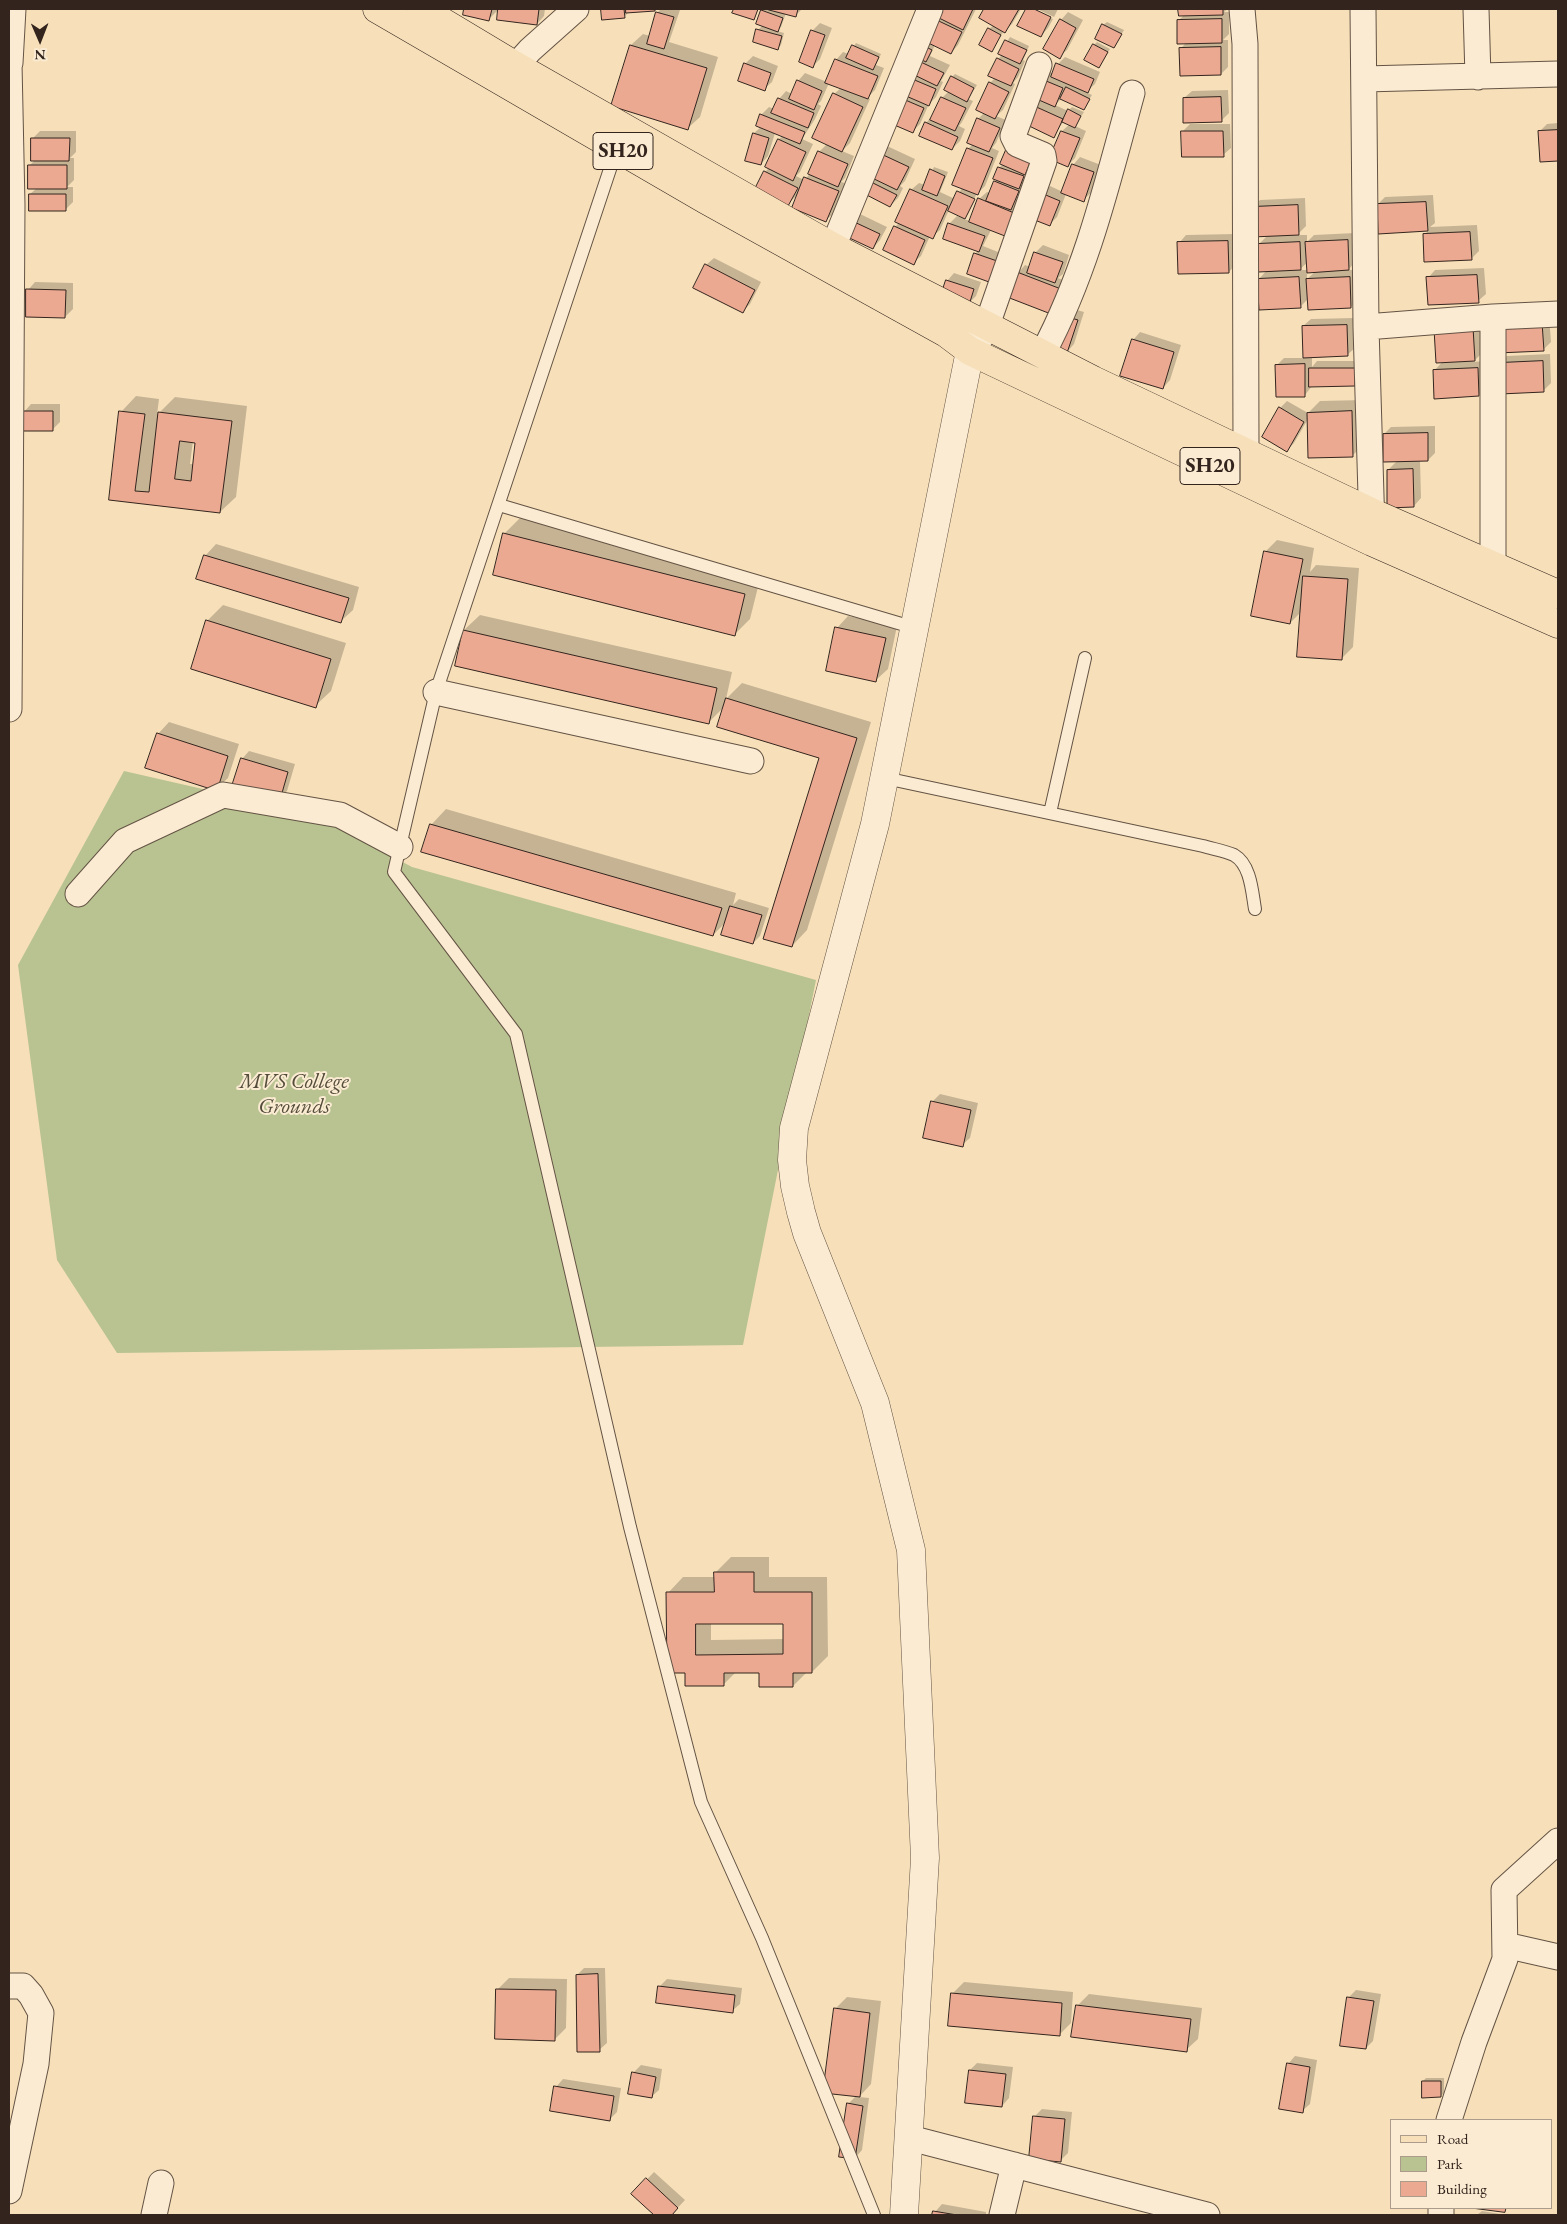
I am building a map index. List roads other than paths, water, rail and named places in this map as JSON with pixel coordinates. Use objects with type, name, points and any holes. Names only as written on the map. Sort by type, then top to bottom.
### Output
[{"type":"main road","name":"SH20","points":[[377,9],[433,19],[617,148],[829,256],[987,325],[1092,380],[1371,512],[1558,594]]},
{"type":"main road","name":"SH20","points":[[509,74],[829,256],[946,333],[970,351],[1372,542],[1558,624]]},
{"type":"street","points":[[9,709],[12,205],[9,63],[13,9]]},
{"type":"street","points":[[509,74],[530,50],[576,9]]},
{"type":"street","points":[[829,256],[930,9]]},
{"type":"street","points":[[1242,9],[1245,44],[1246,453]]},
{"type":"street","points":[[1363,9],[1366,327],[1372,542]]},
{"type":"street","points":[[1476,9],[1478,77]]},
{"type":"street","points":[[904,2215],[925,1858],[911,1550],[875,1403],[807,1233],[794,1186],[792,1160],[794,1128],[875,824],[970,351],[987,325],[1044,161],[1043,155],[1017,144],[1013,136],[1039,65]]},
{"type":"street","points":[[1364,79],[1558,74]]},
{"type":"street","points":[[1043,353],[1072,290],[1092,239],[1132,93]]},
{"type":"street","points":[[1366,327],[1558,314]]},
{"type":"street","points":[[1493,317],[1493,566]]},
{"type":"street","points":[[436,692],[751,761]]},
{"type":"street","points":[[78,894],[125,841],[223,795],[340,815],[400,847]]},
{"type":"street","points":[[1448,2119],[1474,2042],[1505,1959],[1504,1890],[1558,1841]]},
{"type":"street","points":[[1505,1945],[1558,1956]]},
{"type":"street","points":[[9,1986],[23,1986],[31,1994],[41,2013],[36,2064],[9,2191]]},
{"type":"street","points":[[910,2138],[1014,2165],[1158,2209],[1206,2215]]},
{"type":"street","points":[[1002,2215],[1014,2165]]},
{"type":"street","points":[[154,2215],[161,2183]]},
{"type":"lane","points":[[617,148],[436,692],[394,872],[516,1034],[630,1527],[701,1802],[762,1938],[874,2215]]},
{"type":"lane","points":[[498,505],[914,628]]},
{"type":"lane","points":[[1050,814],[1085,658]]},
{"type":"lane","points":[[885,778],[1203,846],[1234,856],[1240,861],[1250,879],[1255,909]]},
{"type":"park label","name":"MVS College Grounds","points":[[294,1094]]}]
